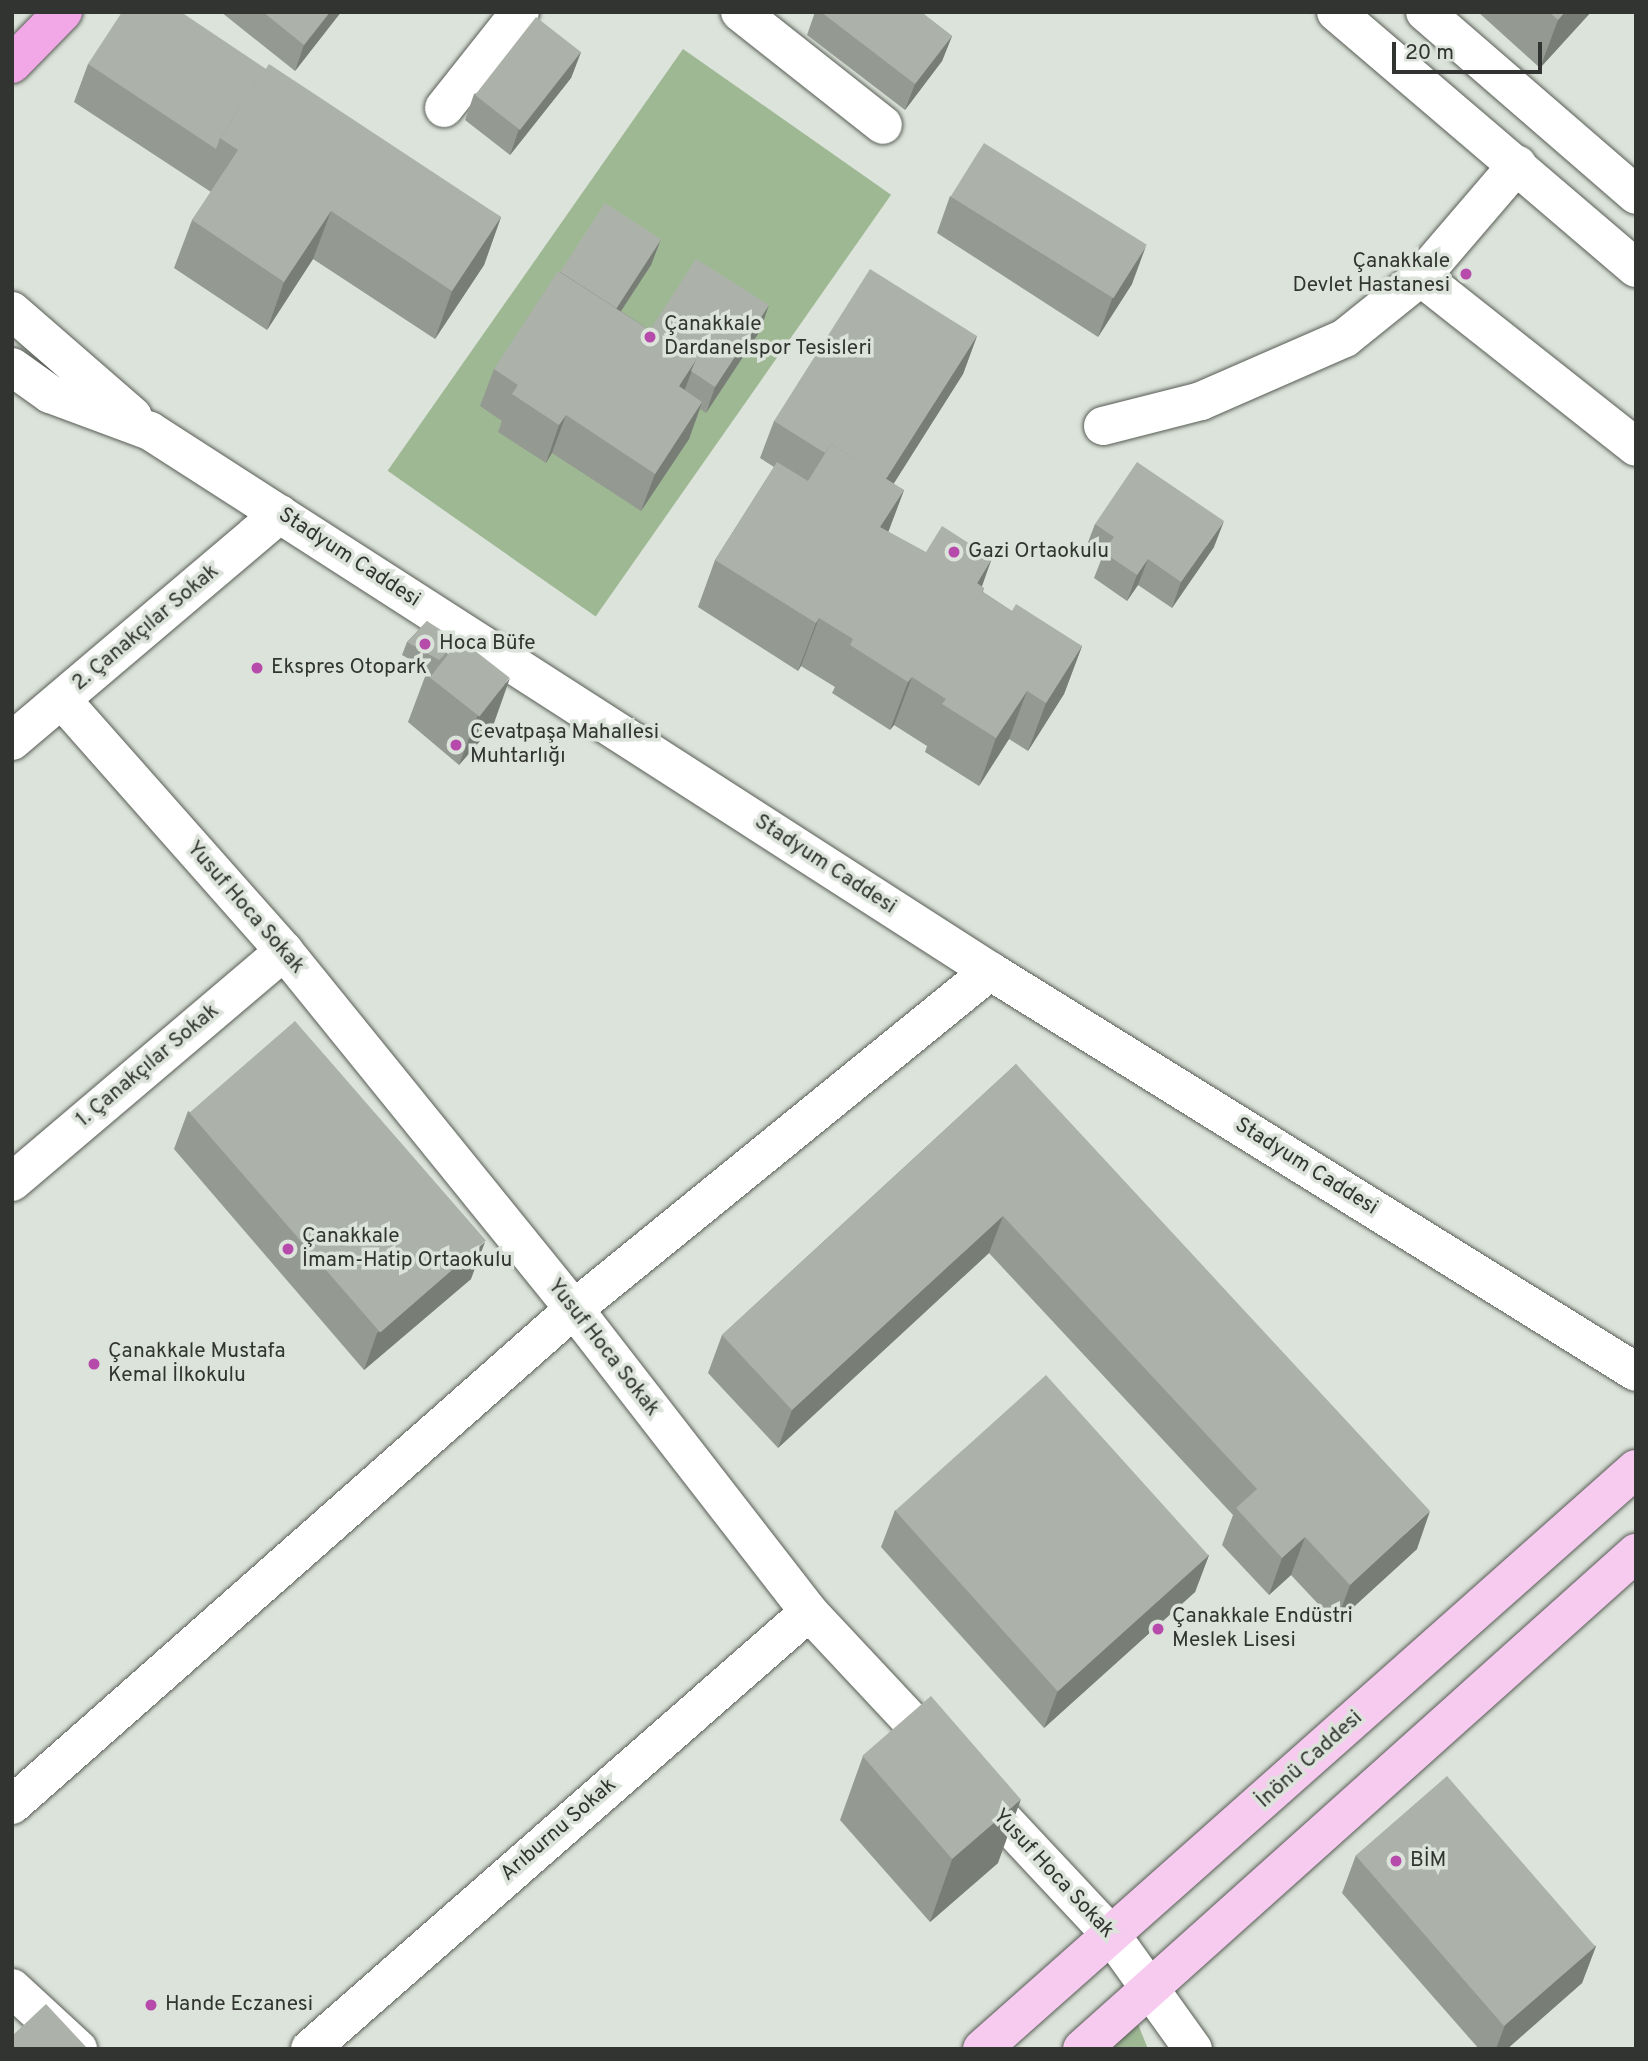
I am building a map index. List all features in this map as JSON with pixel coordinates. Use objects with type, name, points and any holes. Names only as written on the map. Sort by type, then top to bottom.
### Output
[{"type":"highway","points":[[12,97],[14,62],[63,12]]},
{"type":"main road","name":"İnönü Caddesi","points":[[982,2049],[1636,1469]]},
{"type":"main road","points":[[1082,2049],[1636,1553]]},
{"type":"street","points":[[444,108],[520,12]]},
{"type":"street","points":[[740,12],[781,25],[883,125]]},
{"type":"street","points":[[1336,12],[1636,268]]},
{"type":"street","points":[[1376,47],[1409,12]]},
{"type":"street","points":[[1425,12],[1636,195]]},
{"type":"street","points":[[1103,426],[1201,401],[1281,369],[1345,338],[1421,277],[1517,165]]},
{"type":"street","points":[[1421,277],[1636,447]]},
{"type":"street","points":[[12,312],[150,431]]},
{"type":"street","name":"Stadyum Caddesi","points":[[12,367],[50,394],[150,431],[990,971],[1636,1372]]},
{"type":"street","name":"2. Çanakçılar Sokak","points":[[32,715],[280,514]]},
{"type":"street","name":"Yusuf Hoca Sokak","points":[[32,715],[284,951],[574,1309],[808,1612],[1112,1936],[1193,2049]]},
{"type":"street","name":"1. Çanakçılar Sokak","points":[[12,1182],[284,951]]},
{"type":"street","points":[[12,1805],[574,1309],[990,971]]},
{"type":"street","name":"Arıburnu Sokak","points":[[310,2049],[808,1612]]},
{"type":"street","points":[[12,1988],[78,2049]]},
{"type":"green space","name":"Çanakkale Dardanelspor Tesisleri","points":[[683,49],[891,195],[596,617],[388,471]]},
{"type":"green space","points":[[1135,2017],[1148,2049],[1100,2049]]},
{"type":"building","points":[[122,12],[181,12],[266,69],[220,138],[216,149],[88,64]]},
{"type":"building","points":[[263,12],[330,12],[304,45]]},
{"type":"building","points":[[821,12],[921,12],[952,36],[915,84]]},
{"type":"building","points":[[1549,12],[1565,12],[1558,20]]},
{"type":"building","points":[[536,17],[581,52],[520,130],[475,95]]},
{"type":"building","points":[[269,64],[501,217],[452,291],[331,211],[284,282],[192,220],[238,150],[220,138]]},
{"type":"building","points":[[984,143],[1147,245],[1113,298],[951,196]]},
{"type":"building","points":[[605,203],[661,239],[617,308],[560,272]]},
{"type":"building","points":[[696,259],[769,305],[715,387],[691,371],[696,360],[650,330]]},
{"type":"building","points":[[870,269],[977,336],[886,479],[831,444],[825,453],[774,421]]},
{"type":"building","points":[[558,271],[696,360],[679,386],[702,402],[655,474],[566,415],[559,425],[512,394],[518,385],[494,369]]},
{"type":"building","points":[[831,444],[904,490],[880,527],[926,552],[942,526],[992,558],[977,583],[984,588],[982,592],[1012,611],[1016,604],[1082,646],[1046,703],[1027,691],[996,738],[942,704],[946,699],[912,677],[908,682],[850,645],[853,639],[819,618],[816,623],[715,560],[777,462],[808,481]]},
{"type":"building","points":[[1137,462],[1224,521],[1181,582],[1148,559],[1137,575],[1103,552],[1114,537],[1095,524]]},
{"type":"building","points":[[427,621],[458,641],[439,660],[407,642]]},
{"type":"building","points":[[460,639],[510,678],[479,716],[430,678]]},
{"type":"building","points":[[295,1021],[486,1241],[380,1332],[189,1113]]},
{"type":"building","points":[[1016,1064],[1430,1511],[1350,1585],[1305,1537],[1282,1558],[1236,1508],[1257,1489],[1003,1216],[792,1410],[722,1335]]},
{"type":"building","points":[[1046,1375],[1209,1556],[1058,1691],[895,1511]]},
{"type":"building","points":[[931,1696],[1021,1799],[952,1859],[862,1756]]},
{"type":"building","points":[[1447,1776],[1595,1947],[1504,2026],[1356,1855]]},
{"type":"building","points":[[46,2004],[88,2049],[12,2049],[12,2036]]},
{"type":"place","name":"Çanakkale Devlet Hastanesi","points":[[1466,274]]},
{"type":"place","name":"Çanakkale Dardanelspor Tesisleri","points":[[650,337]]},
{"type":"place","name":"Gazi Ortaokulu","points":[[954,552]]},
{"type":"place","name":"Hoca Büfe","points":[[425,644]]},
{"type":"place","name":"Ekspres Otopark","points":[[257,668]]},
{"type":"place","name":"Cevatpaşa Mahallesi Muhtarlığı","points":[[456,745]]},
{"type":"place","name":"Çanakkale İmam-Hatip Ortaokulu","points":[[288,1249]]},
{"type":"place","name":"Çanakkale Mustafa Kemal İlkokulu","points":[[94,1364]]},
{"type":"place","name":"Çanakkale Endüstri Meslek Lisesi","points":[[1158,1629]]},
{"type":"place","name":"BİM","points":[[1396,1861]]},
{"type":"place","name":"Hande Eczanesi","points":[[151,2005]]}]
